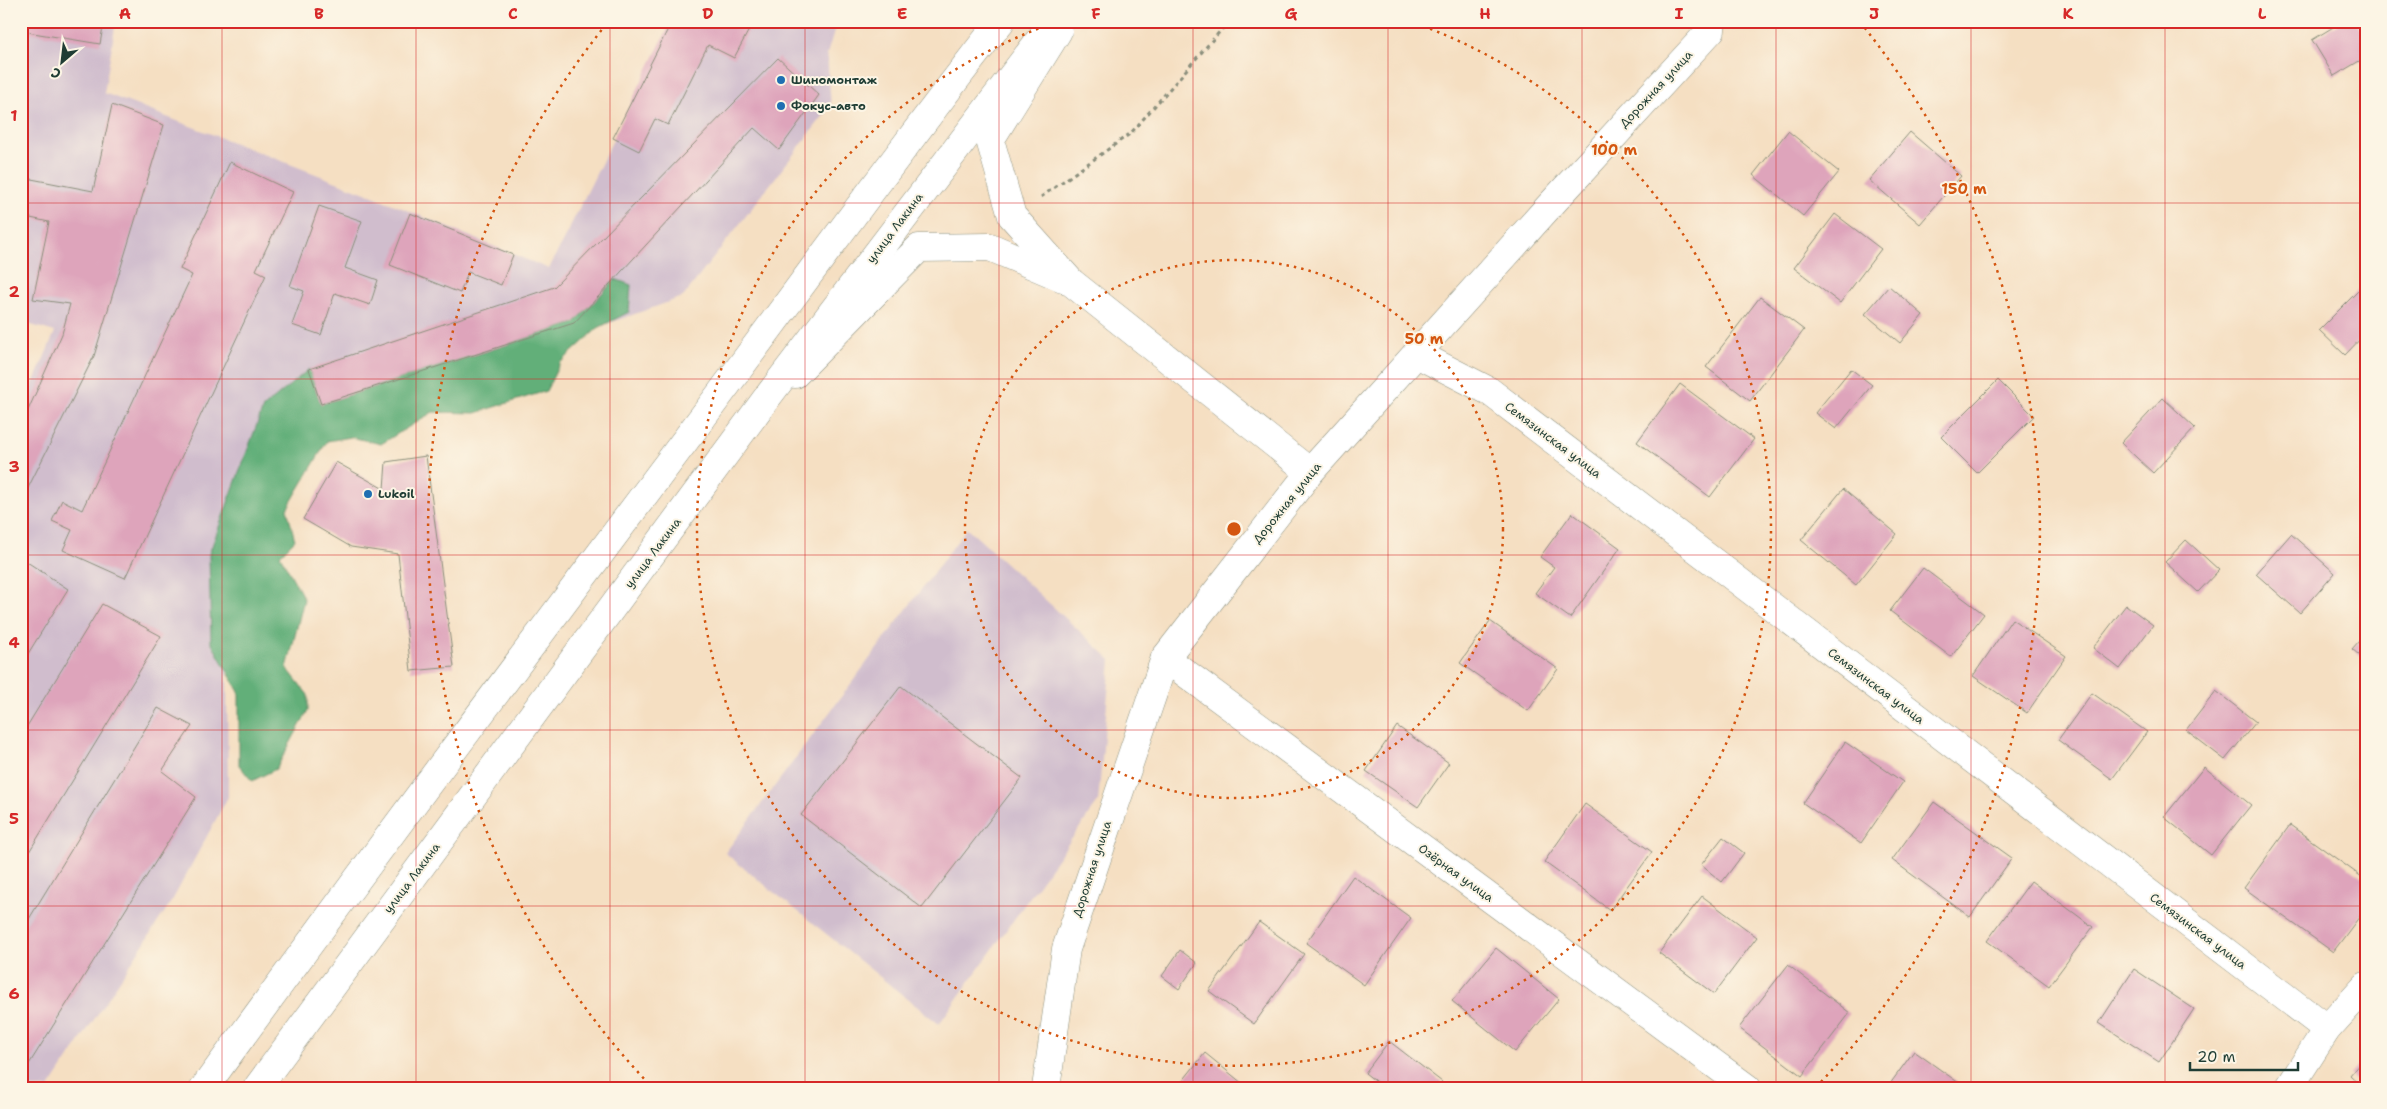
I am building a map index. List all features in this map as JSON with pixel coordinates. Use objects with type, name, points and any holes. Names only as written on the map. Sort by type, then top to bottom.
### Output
[{"type":"main road","points":[[204,1088],[291,966],[717,399],[920,124],[1001,21]]},
{"type":"main road","name":"улица Лакина","points":[[257,1088],[766,399],[1054,21]]},
{"type":"main road","points":[[1064,21],[990,140],[1012,216],[1071,282],[1310,472]]},
{"type":"main road","name":"Дорожная улица","points":[[1046,1088],[1066,949],[1165,658],[1310,472],[1550,204],[1711,30],[1710,21]]},
{"type":"main road","points":[[766,399],[814,357],[919,248],[990,247],[1071,282]]},
{"type":"main road","name":"Семязинская улица","points":[[1417,354],[1489,391],[2327,1029]]},
{"type":"main road","name":"Озёрная улица","points":[[1165,658],[1747,1088]]},
{"type":"main road","points":[[2289,1088],[2327,1029],[2362,997]]},
{"type":"path","points":[[1012,216],[1131,133],[1229,21]]},
{"type":"shaded area","points":[[21,21],[116,21],[104,93],[373,196],[549,269],[672,21],[837,21],[827,54],[831,106],[683,297],[275,441],[226,552],[228,797],[173,899],[49,1088],[21,1088],[21,412],[55,332],[21,322]]},
{"type":"shaded area","points":[[967,528],[1111,660],[1098,802],[939,1024],[725,853]]},
{"type":"green space","points":[[615,279],[631,285],[629,312],[598,328],[560,363],[546,391],[476,413],[433,412],[381,444],[351,437],[327,441],[287,509],[295,540],[280,555],[304,599],[287,668],[308,695],[308,711],[276,769],[252,781],[239,765],[239,692],[211,642],[209,554],[263,408],[309,369],[321,404],[574,323]]},
{"type":"building","points":[[21,21],[104,21],[100,44],[21,31]]},
{"type":"building","points":[[672,21],[742,21],[751,26],[734,58],[708,45],[668,125],[655,119],[639,151],[613,138]]},
{"type":"building","points":[[811,21],[825,21],[822,27]]},
{"type":"building","points":[[2343,21],[2355,21],[2366,38],[2366,57],[2334,76],[2312,40]]},
{"type":"building","points":[[778,58],[819,95],[779,150],[754,128],[574,323],[321,404],[309,369],[554,287]]},
{"type":"building","points":[[112,105],[164,125],[94,356],[21,502],[21,426],[62,334],[70,304],[33,299],[49,222],[21,216],[21,177],[93,191]]},
{"type":"building","points":[[1788,131],[1839,172],[1803,216],[1753,175]]},
{"type":"building","points":[[1910,132],[1961,176],[1920,224],[1869,180]]},
{"type":"building","points":[[230,162],[293,192],[256,270],[266,275],[125,578],[63,550],[72,530],[52,521],[62,500],[82,510],[192,275],[180,269]]},
{"type":"building","points":[[319,206],[362,221],[345,268],[378,280],[370,305],[335,293],[321,335],[292,325],[304,291],[290,286]]},
{"type":"building","points":[[410,213],[513,255],[501,285],[468,272],[460,293],[390,265]]},
{"type":"building","points":[[1835,214],[1881,249],[1840,303],[1794,268]]},
{"type":"building","points":[[2366,283],[2366,333],[2345,355],[2319,330]]},
{"type":"building","points":[[1889,286],[1923,315],[1900,343],[1865,314]]},
{"type":"building","points":[[1760,297],[1804,330],[1750,401],[1706,367]]},
{"type":"building","points":[[1851,369],[1872,385],[1836,429],[1815,413]]},
{"type":"building","points":[[1998,380],[2034,416],[1977,473],[1941,437]]},
{"type":"building","points":[[1680,384],[1754,439],[1710,497],[1637,442]]},
{"type":"building","points":[[2163,398],[2195,428],[2153,473],[2121,443]]},
{"type":"building","points":[[426,456],[454,667],[411,671],[398,554],[351,547],[303,519],[336,462],[384,489],[386,462]]},
{"type":"building","points":[[1843,489],[1897,534],[1856,585],[1801,540]]},
{"type":"building","points":[[1572,513],[1620,548],[1570,618],[1535,593],[1554,567],[1540,557]]},
{"type":"building","points":[[2291,534],[2335,573],[2300,613],[2256,574]]},
{"type":"building","points":[[2186,540],[2219,570],[2198,592],[2165,562]]},
{"type":"building","points":[[21,558],[68,589],[21,665]]},
{"type":"building","points":[[1923,568],[1984,614],[1951,657],[1890,611]]},
{"type":"building","points":[[102,604],[161,636],[21,865],[21,736]]},
{"type":"building","points":[[2126,605],[2153,625],[2120,669],[2093,648]]},
{"type":"building","points":[[2012,619],[2066,656],[2027,713],[1973,676]]},
{"type":"building","points":[[1490,621],[1558,669],[1528,711],[1460,663]]},
{"type":"building","points":[[2366,633],[2366,661],[2352,649]]},
{"type":"building","points":[[901,686],[1022,778],[922,908],[801,815]]},
{"type":"building","points":[[2216,691],[2256,722],[2225,760],[2186,730]]},
{"type":"building","points":[[2092,693],[2147,732],[2112,779],[2058,740]]},
{"type":"building","points":[[158,708],[192,726],[162,771],[196,797],[21,1077],[21,932]]},
{"type":"building","points":[[1397,726],[1449,763],[1418,807],[1366,771]]},
{"type":"building","points":[[1845,742],[1903,782],[1861,843],[1803,803]]},
{"type":"building","points":[[2204,767],[2251,805],[2211,855],[2164,817]]},
{"type":"building","points":[[1934,802],[2012,858],[1970,917],[1892,860]]},
{"type":"building","points":[[1585,804],[1652,852],[1610,910],[1544,862]]},
{"type":"building","points":[[2290,825],[2366,880],[2366,908],[2333,952],[2244,888]]},
{"type":"building","points":[[1723,837],[1744,853],[1722,882],[1701,865]]},
{"type":"building","points":[[1353,876],[1411,918],[1364,985],[1306,943]]},
{"type":"building","points":[[2031,881],[2093,927],[2049,986],[1987,941]]},
{"type":"building","points":[[1702,896],[1757,937],[1714,994],[1659,953]]},
{"type":"building","points":[[1259,922],[1304,954],[1254,1024],[1209,991]]},
{"type":"building","points":[[1496,948],[1559,999],[1515,1052],[1452,1001]]},
{"type":"building","points":[[1180,950],[1197,963],[1179,989],[1162,976]]},
{"type":"building","points":[[1788,965],[1850,1013],[1802,1076],[1739,1028]]},
{"type":"building","points":[[2134,969],[2194,1009],[2159,1062],[2099,1023]]},
{"type":"building","points":[[1389,1041],[1442,1082],[1437,1088],[1384,1088],[1365,1073]]},
{"type":"building","points":[[1914,1051],[1966,1088],[1887,1088]]},
{"type":"building","points":[[1205,1053],[1248,1088],[1177,1088]]},
{"type":"building","points":[[2366,1056],[2366,1088],[2364,1088],[2350,1075]]},
{"type":"place","name":"Шиномонтаж","points":[[781,80]]},
{"type":"place","name":"Фокус-авто","points":[[781,106]]},
{"type":"place","name":"Lukoil","points":[[368,494]]}]
